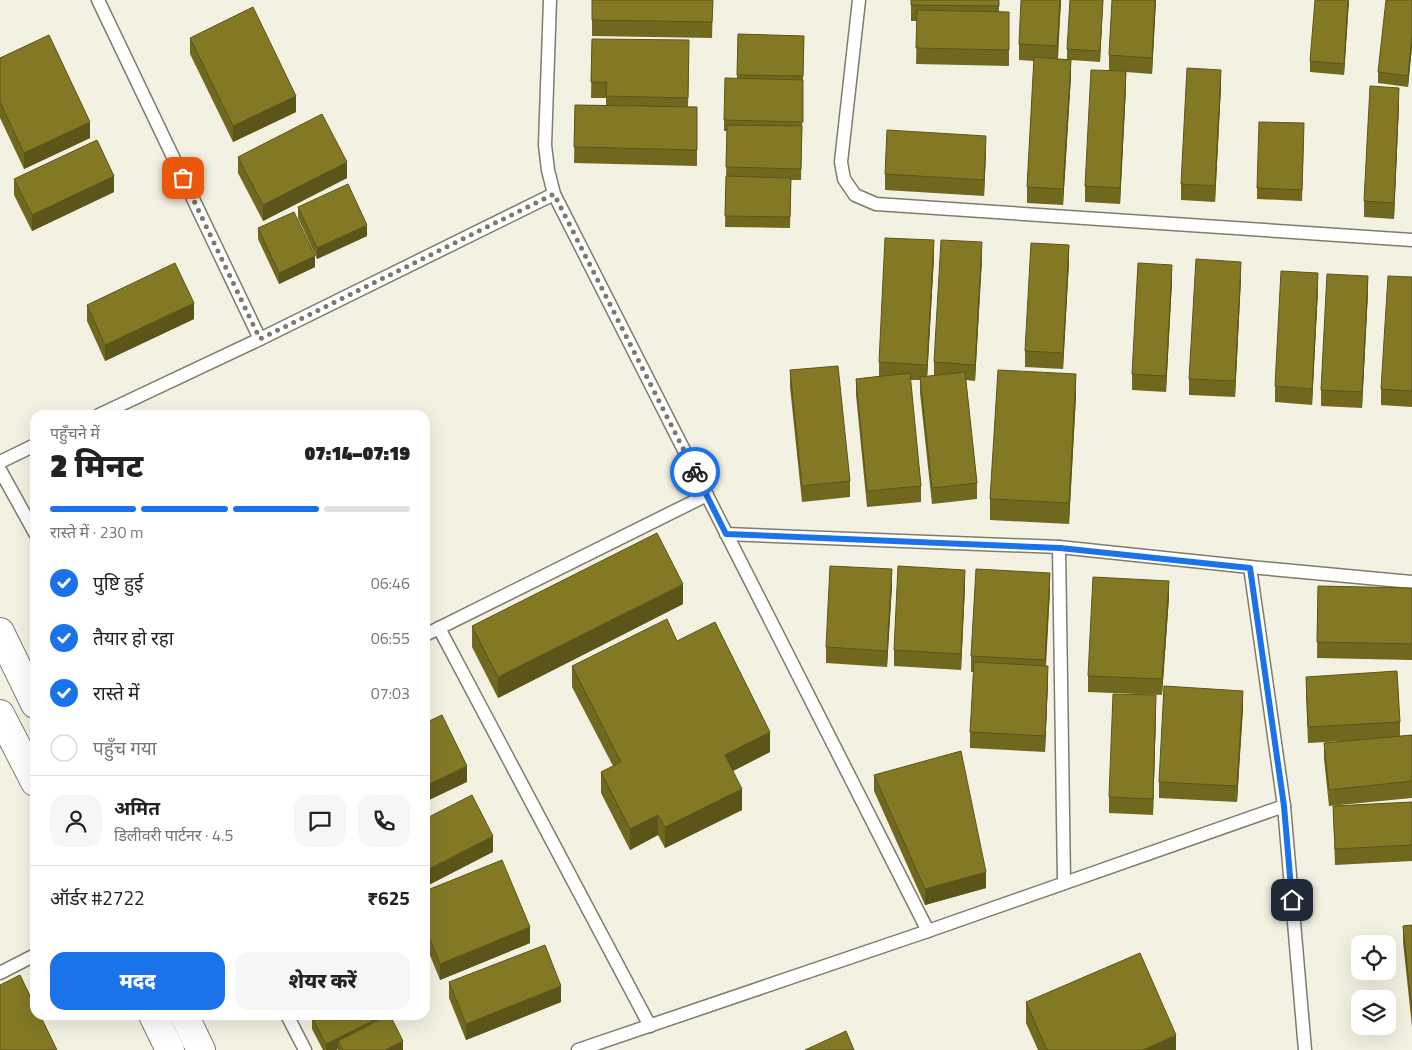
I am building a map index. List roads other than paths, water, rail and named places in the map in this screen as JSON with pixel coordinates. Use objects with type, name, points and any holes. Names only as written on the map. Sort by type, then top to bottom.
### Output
[{"type":"street","points":[[0,632],[30,694]]},
{"type":"street","points":[[0,714],[30,772]]},
{"type":"street","points":[[155,1020],[170,1050]]},
{"type":"street","points":[[186,1020],[201,1050]]},
{"type":"lane","points":[[98,0],[260,339]]},
{"type":"lane","points":[[550,0],[545,145],[548,170],[554,194],[928,931]]},
{"type":"lane","points":[[858,0],[841,162],[844,179],[855,195],[876,204],[1412,240]]},
{"type":"lane","points":[[110,410],[260,339],[554,194]]},
{"type":"lane","points":[[0,462],[30,447]]},
{"type":"lane","points":[[0,470],[30,524]]},
{"type":"lane","points":[[430,632],[707,495]]},
{"type":"lane","points":[[726,534],[1060,548],[1250,568],[1412,582]]},
{"type":"lane","points":[[1060,548],[1064,883]]},
{"type":"lane","points":[[1250,568],[1284,806],[1304,1050]]},
{"type":"lane","points":[[439,628],[650,1026]]},
{"type":"lane","points":[[578,1050],[928,931],[1284,806]]},
{"type":"lane","points":[[0,973],[30,957]]},
{"type":"lane","points":[[290,1020],[305,1050]]}]
